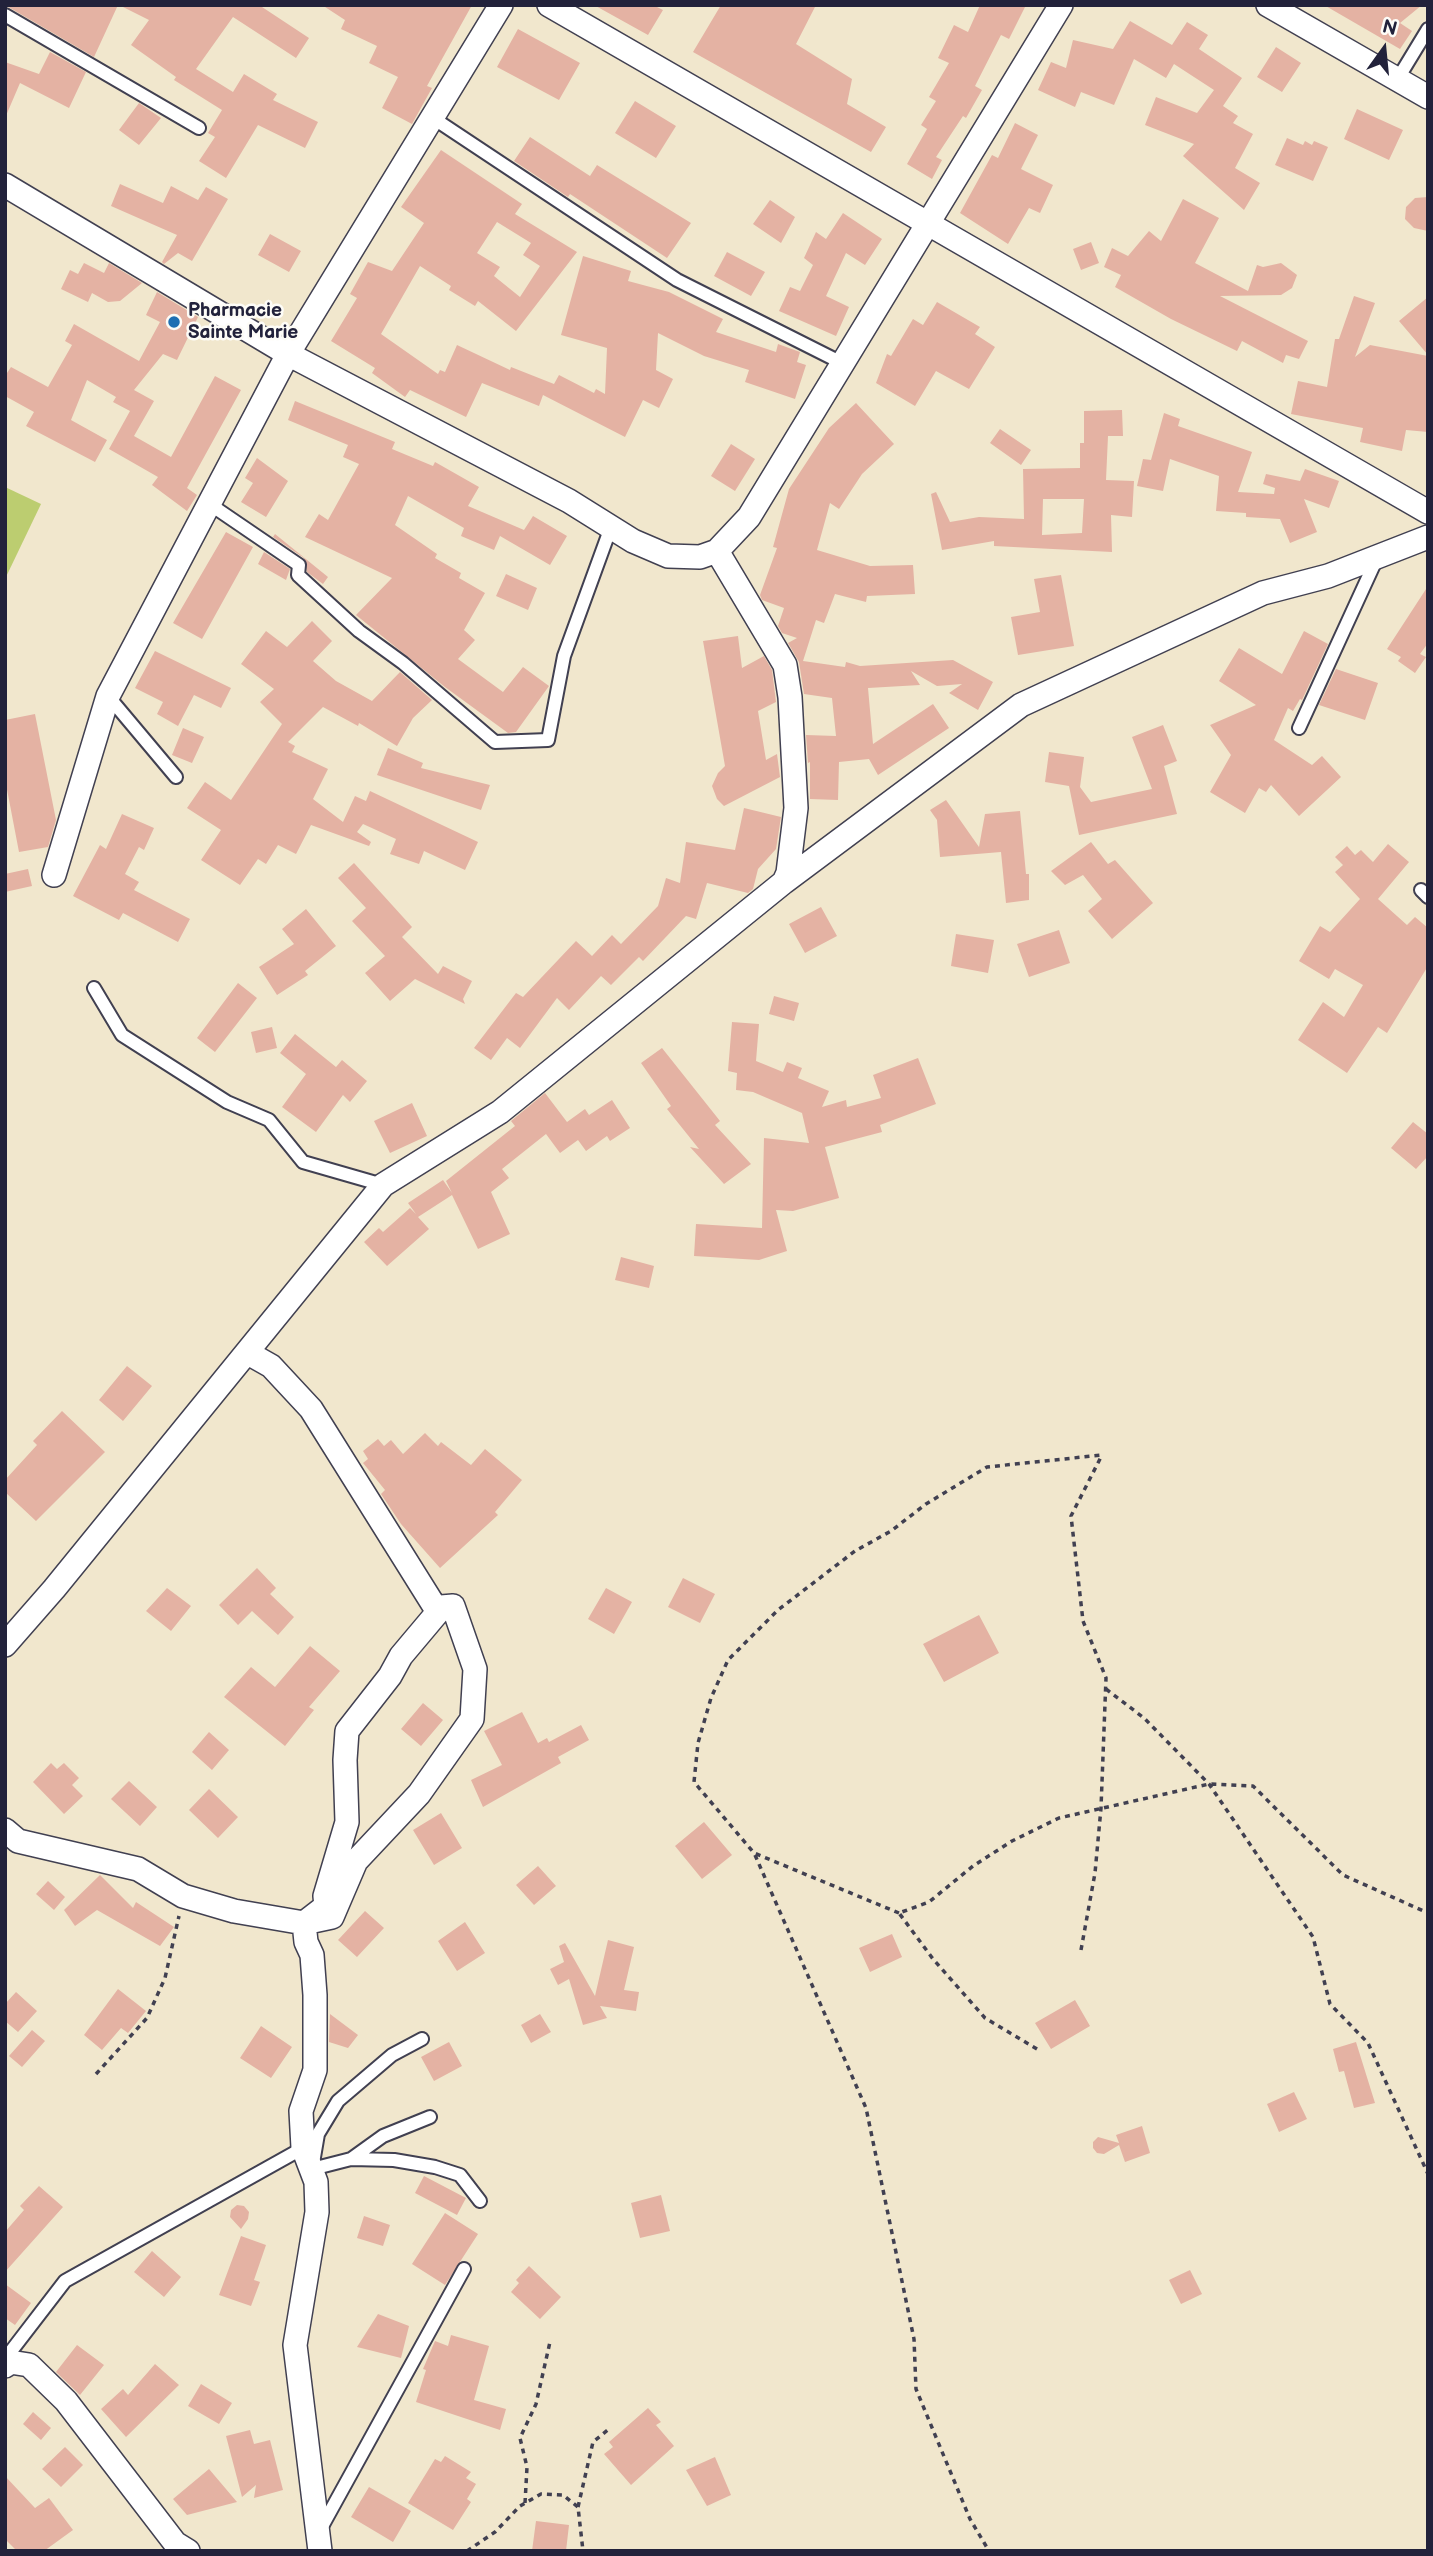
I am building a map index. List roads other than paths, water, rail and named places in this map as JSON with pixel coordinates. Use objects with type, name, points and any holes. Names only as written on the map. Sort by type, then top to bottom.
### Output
[{"type":"street","points":[[54,875],[108,696],[211,505],[288,354],[501,5]]},
{"type":"street","points":[[549,5],[1428,512]]},
{"type":"street","points":[[5,185],[288,354],[569,501],[633,541],[668,556],[700,557],[717,551],[749,517],[1061,5]]},
{"type":"street","points":[[1268,5],[1428,97]]},
{"type":"street","points":[[5,1645],[248,1353],[383,1185],[500,1112],[784,882],[1021,705],[1263,593],[1328,576],[1428,537]]},
{"type":"street","points":[[717,551],[785,665],[790,697],[796,808],[788,873],[784,882]]},
{"type":"street","points":[[248,1353],[271,1366],[310,1409],[438,1612]]},
{"type":"street","points":[[5,1830],[18,1841],[138,1869],[183,1896],[234,1911],[304,1923],[332,1917],[356,1861],[419,1794],[472,1719],[475,1669],[453,1606],[441,1607],[401,1656],[390,1676],[347,1731],[347,1822],[325,1896],[326,1906],[304,1923]]},
{"type":"street","points":[[304,1923],[306,1942],[312,1955],[315,2070],[301,2111],[303,2148],[312,2169],[317,2212],[295,2345],[318,2543]]},
{"type":"street","points":[[5,2366],[10,2362],[29,2365],[66,2401],[175,2543],[188,2551]]},
{"type":"lane","points":[[5,15],[199,128]]},
{"type":"lane","points":[[1397,79],[1428,29]]},
{"type":"lane","points":[[433,118],[677,280],[842,363]]},
{"type":"lane","points":[[211,505],[299,565],[298,575],[359,631],[403,663],[495,742],[548,740],[564,656],[611,527]]},
{"type":"lane","points":[[1299,728],[1377,558]]},
{"type":"lane","points":[[108,696],[176,777]]},
{"type":"lane","points":[[94,988],[122,1035],[227,1102],[269,1120],[303,1161],[383,1185]]},
{"type":"lane","points":[[422,2039],[392,2055],[338,2101],[318,2134],[312,2169],[351,2159],[394,2160],[435,2167],[460,2175],[480,2201]]},
{"type":"lane","points":[[351,2159],[383,2136],[430,2117]]},
{"type":"lane","points":[[5,2359],[65,2281],[303,2148]]},
{"type":"lane","points":[[318,2543],[464,2269]]},
{"type":"place","name":"Pharmacie Sainte Marie","points":[[174,322]]}]
